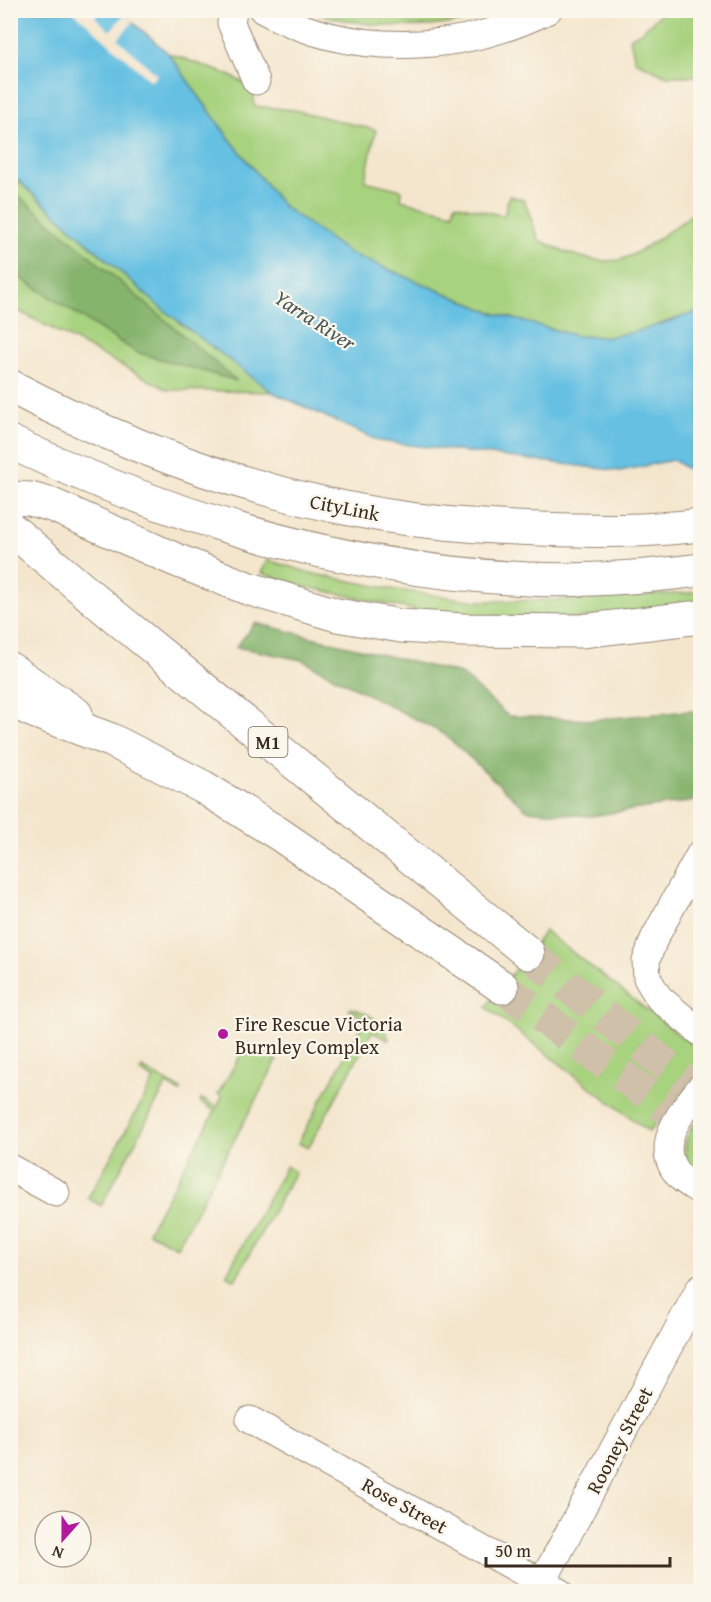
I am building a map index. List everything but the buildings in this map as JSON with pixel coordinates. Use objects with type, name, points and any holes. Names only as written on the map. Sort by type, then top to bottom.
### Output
[{"type":"highway","points":[[10,376],[59,411]]},
{"type":"highway","name":"CityLink","points":[[10,386],[116,437],[194,468],[323,504],[406,519],[465,525],[571,530],[673,529],[700,525]]},
{"type":"highway","points":[[10,442],[74,471],[185,513],[257,535],[377,562],[450,573],[530,579],[641,577],[700,570]]},
{"type":"highway","points":[[10,498],[30,499],[52,505],[176,560],[247,588],[337,615],[401,626],[463,630],[581,631],[700,617]]},
{"type":"highway","name":"M1","points":[[10,528],[269,743],[528,953]]},
{"type":"highway","points":[[10,669],[111,740]]},
{"type":"highway","points":[[10,700],[111,740],[203,787],[279,834],[502,987]]},
{"type":"street","points":[[233,10],[231,23],[256,81]]},
{"type":"street","points":[[263,10],[281,20],[335,38],[428,45],[468,39],[507,28],[548,10]]},
{"type":"street","points":[[700,855],[654,939],[646,961],[647,978],[659,998],[700,1032]]},
{"type":"street","points":[[700,1088],[674,1125],[667,1143],[671,1163],[677,1173],[683,1180],[700,1191]]},
{"type":"street","points":[[10,1168],[56,1193]]},
{"type":"street","name":"Rooney Street","points":[[546,1588],[700,1288]]},
{"type":"street","name":"Rose Street","points":[[250,1420],[546,1588]]},
{"type":"green space","points":[[307,11],[509,11],[458,23],[408,26],[358,22]]},
{"type":"green space","points":[[664,11],[700,11],[700,76],[667,76],[635,61],[630,38],[641,32]]},
{"type":"green space","points":[[168,53],[229,75],[254,88],[254,106],[294,110],[376,130],[365,181],[402,190],[401,200],[453,213],[455,204],[504,216],[509,196],[524,200],[539,240],[577,256],[609,261],[627,257],[700,208],[700,311],[643,330],[608,337],[577,336],[493,313],[349,253],[283,206],[226,134]]},
{"type":"green space","points":[[10,174],[161,308],[272,392],[168,390],[11,307]]},
{"type":"green space","points":[[10,189],[237,381],[136,352],[11,272]]},
{"type":"green space","points":[[267,560],[314,574],[397,590],[477,601],[558,600],[700,592],[700,603],[573,619],[438,615],[302,586],[261,573]]},
{"type":"green space","points":[[255,623],[461,674],[508,716],[591,720],[700,710],[700,777],[694,801],[590,816],[527,810],[444,734],[302,660],[236,647]]},
{"type":"green space","points":[[545,931],[700,1051],[700,1066],[649,1132],[486,1007]]},
{"type":"green space","points":[[351,1008],[363,1012],[380,1024],[389,1040],[372,1032],[308,1148],[298,1143],[365,1019],[349,1010]]},
{"type":"green space","points":[[247,1044],[277,1060],[177,1247],[148,1232],[215,1111],[200,1102],[202,1099],[217,1107],[222,1097],[218,1094]]},
{"type":"green space","points":[[142,1068],[182,1090],[180,1092],[166,1085],[101,1206],[88,1198],[154,1080],[140,1071]]},
{"type":"green space","points":[[700,1114],[700,1176],[687,1161],[685,1146],[690,1131]]},
{"type":"green space","points":[[286,1166],[295,1172],[235,1280],[226,1275]]},
{"type":"water","name":"Yarra River","points":[[11,11],[120,11],[168,53],[226,134],[283,206],[349,253],[493,313],[577,336],[608,337],[643,330],[700,311],[700,477],[673,460],[620,471],[379,441],[272,392],[161,308],[11,174]]},
{"type":"pier","points":[[73,11],[100,11],[95,17],[110,31],[125,14],[133,22],[118,39],[157,75],[151,81]]},
{"type":"tunnel","points":[[528,953],[700,1093]]},
{"type":"tunnel","points":[[502,987],[700,1133]]},
{"type":"place","name":"Fire Rescue Victoria Burnley Complex","points":[[223,1034]]}]
